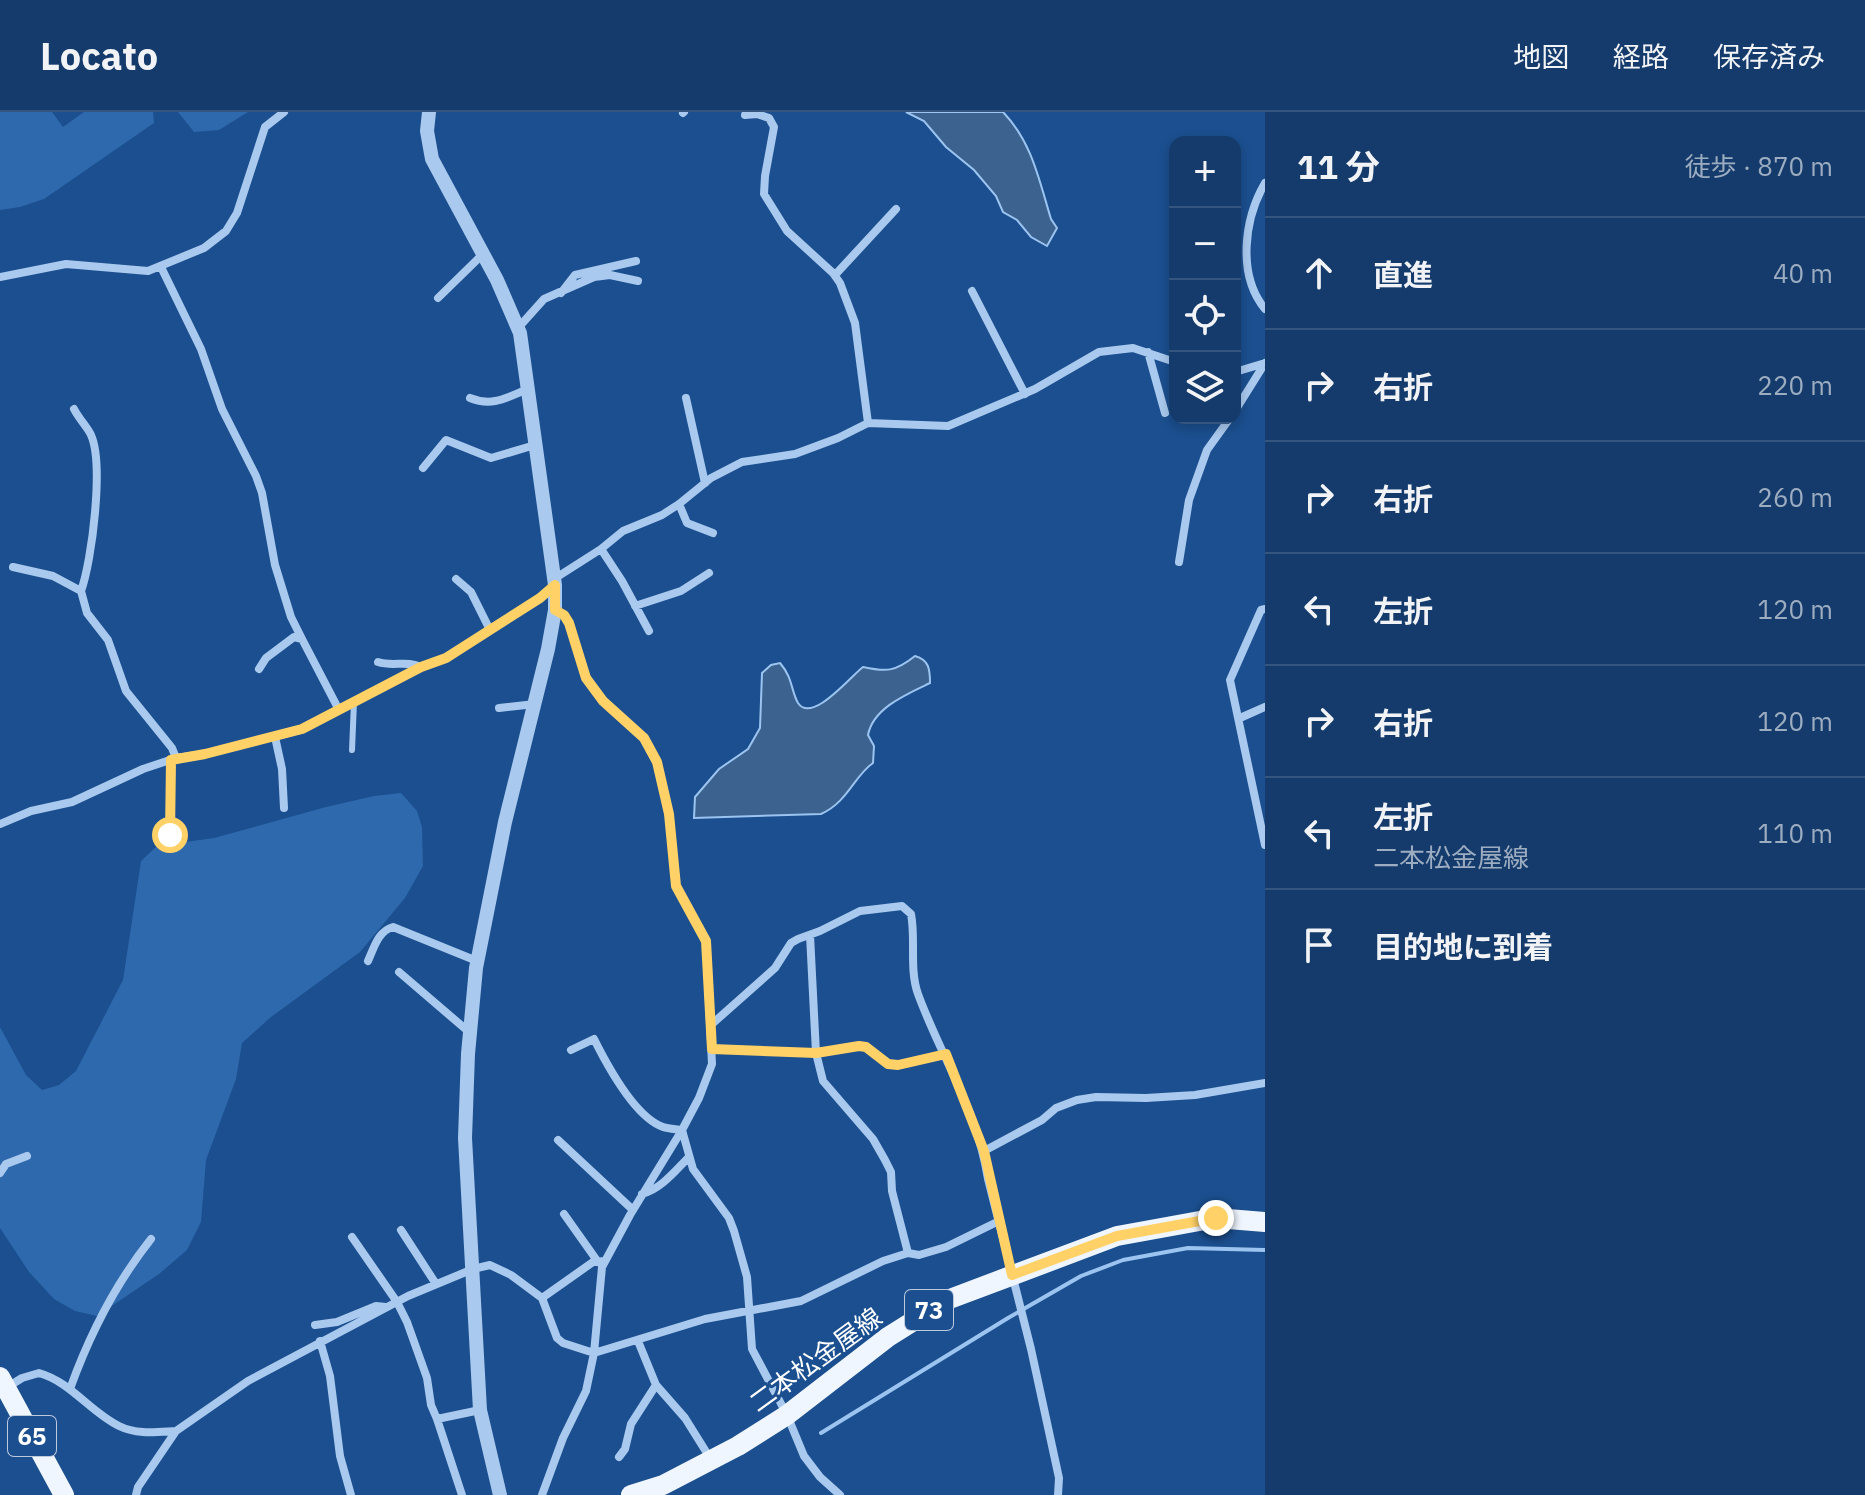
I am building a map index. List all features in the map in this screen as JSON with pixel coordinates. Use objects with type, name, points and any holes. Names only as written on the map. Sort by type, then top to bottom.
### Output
[{"type":"main road","name":"二本松金屋線","points":[[631,1495],[654,1492],[787,1415],[919,1316],[947,1300],[1117,1236],[1216,1218],[1265,1222]]},
{"type":"main road","name":"65","points":[[3,1383],[64,1495]]},
{"type":"street","points":[[0,277],[66,264],[148,271],[204,248],[226,231],[237,213],[265,127],[284,112]]},
{"type":"street","points":[[429,112],[427,131],[432,159],[497,280],[517,329],[555,582],[555,610],[505,822],[477,961],[470,1032],[465,1138],[480,1410],[500,1495]]},
{"type":"street","points":[[743,113],[769,118],[774,127],[765,176],[766,200],[787,231],[835,275],[850,304],[868,423]]},
{"type":"street","points":[[1265,183],[1246,242],[1255,295],[1265,309]]},
{"type":"street","points":[[835,275],[896,209]]},
{"type":"street","points":[[438,298],[483,254]]},
{"type":"street","points":[[561,293],[575,275],[636,261]]},
{"type":"street","points":[[161,267],[201,349],[226,419],[256,476],[275,565],[291,617],[339,710]]},
{"type":"street","points":[[517,329],[544,299],[594,277],[624,276],[638,281]]},
{"type":"street","points":[[972,291],[1025,394]]},
{"type":"street","points":[[0,824],[31,811],[72,802],[143,769],[173,759],[302,729],[421,667],[446,658],[490,630],[623,531],[679,504],[705,483],[742,462],[795,454],[868,423],[948,426],[1025,394],[1099,352],[1133,348],[1169,360]]},
{"type":"street","points":[[1148,352],[1165,413]]},
{"type":"street","points":[[1241,370],[1265,363],[1241,401]]},
{"type":"street","points":[[470,398],[484,404],[494,403],[528,389]]},
{"type":"street","points":[[686,398],[705,483]]},
{"type":"street","points":[[74,409],[81,424],[91,434],[95,466],[95,518],[87,575],[81,591],[87,613],[108,640],[126,691],[172,748],[170,835]]},
{"type":"street","points":[[1179,562],[1189,500],[1207,450],[1226,424]]},
{"type":"street","points":[[423,468],[446,440],[491,458],[535,445]]},
{"type":"street","points":[[679,504],[687,523],[713,533]]},
{"type":"street","points":[[601,549],[649,631]]},
{"type":"street","points":[[13,567],[53,576],[81,591]]},
{"type":"street","points":[[635,606],[681,591],[709,573]]},
{"type":"street","points":[[456,579],[471,592],[490,630]]},
{"type":"street","points":[[1265,609],[1261,610],[1230,680],[1255,786],[1265,845]]},
{"type":"street","points":[[542,1298],[602,1261],[682,1130],[712,1064],[706,941],[676,886],[669,814],[654,754],[644,738],[594,690],[586,678],[569,623],[564,615],[555,610]]},
{"type":"street","points":[[259,669],[266,658],[294,637],[302,639]]},
{"type":"street","points":[[378,662],[387,665],[413,663],[421,667]]},
{"type":"street","points":[[499,708],[535,704]]},
{"type":"street","points":[[1240,718],[1265,707]]},
{"type":"street","points":[[275,737],[282,769],[284,808]]},
{"type":"street","points":[[1255,786],[1265,782]]},
{"type":"street","points":[[712,1024],[775,968],[791,943],[860,911],[902,906],[911,914],[917,991],[946,1054],[984,1151],[1059,1478],[1058,1495]]},
{"type":"street","points":[[368,961],[379,937],[393,927],[477,961]]},
{"type":"street","points":[[810,935],[816,1053],[827,1088],[842,1101],[873,1139],[891,1172],[892,1191],[908,1253]]},
{"type":"street","points":[[399,972],[470,1032]]},
{"type":"street","points":[[571,1050],[594,1039],[610,1069],[648,1119],[665,1128],[682,1130]]},
{"type":"street","points":[[712,1049],[816,1053],[866,1047],[888,1064],[898,1065],[946,1054]]},
{"type":"street","points":[[984,1151],[1042,1120],[1056,1108],[1077,1100],[1195,1095],[1265,1083]]},
{"type":"street","points":[[682,1130],[688,1158],[698,1177],[729,1218],[747,1277],[752,1349],[787,1415],[804,1456],[820,1477],[840,1495]]},
{"type":"street","points":[[558,1140],[633,1210]]},
{"type":"street","points":[[0,1173],[6,1164],[27,1156]]},
{"type":"street","points":[[642,1194],[652,1192],[688,1158]]},
{"type":"street","points":[[542,1495],[563,1438],[586,1391],[594,1353],[602,1267],[602,1261],[564,1214]]},
{"type":"street","points":[[136,1495],[138,1487],[176,1431],[248,1381],[397,1302],[473,1269],[490,1265],[498,1267],[542,1298],[557,1338],[594,1353],[705,1319],[801,1301],[883,1261],[946,1247],[999,1221]]},
{"type":"street","points":[[401,1230],[436,1284]]},
{"type":"street","points":[[352,1237],[397,1302],[427,1378],[431,1405],[462,1495]]},
{"type":"street","points":[[70,1389],[98,1323],[133,1261],[151,1239]]},
{"type":"street","points":[[315,1325],[337,1322],[376,1306],[387,1307]]},
{"type":"street","points":[[320,1341],[330,1376],[340,1456],[351,1495]]},
{"type":"street","points":[[638,1341],[656,1385],[685,1418],[712,1460]]},
{"type":"street","points":[[3,1383],[39,1373],[70,1389],[118,1426],[145,1432],[176,1431]]},
{"type":"street","points":[[619,1457],[625,1449],[631,1424],[656,1385]]},
{"type":"street","points":[[437,1419],[480,1410]]},
{"type":"lane","points":[[352,750],[354,702]]},
{"type":"shaded area","points":[[0,112],[52,112],[63,127],[84,112],[153,112],[154,123],[44,199],[0,210]]},
{"type":"shaded area","points":[[178,112],[248,112],[219,130],[194,132]]},
{"type":"shaded area","points":[[906,112],[1003,112],[1028,149],[1051,219],[1057,228],[1047,246],[1031,237],[1017,220],[1003,212],[996,196],[974,170],[946,147],[924,121]]},
{"type":"shaded area","points":[[915,656],[928,666],[930,683],[892,703],[877,717],[868,735],[874,746],[873,763],[830,809],[821,814],[694,818],[695,797],[719,769],[748,749],[760,728],[762,673],[771,665],[780,663],[798,703],[804,708],[812,708],[831,697],[863,667],[890,669]]},
{"type":"shaded area","points":[[401,793],[417,811],[422,827],[423,866],[405,898],[360,952],[271,1017],[242,1043],[236,1079],[206,1160],[201,1222],[187,1250],[159,1274],[97,1316],[75,1311],[54,1299],[29,1272],[0,1228],[0,1027],[26,1075],[42,1090],[59,1085],[76,1071],[123,980],[141,861],[157,846],[214,838],[326,807]]},
{"type":"waterway","points":[[821,1433],[1081,1276],[1123,1260],[1188,1248],[1265,1250]]},
{"type":"route","points":[[170,835],[171,760],[302,729],[421,667],[446,658],[540,598],[555,585],[555,610],[564,615],[569,623],[586,678],[603,701],[644,738],[657,762],[669,814],[676,886],[706,941],[712,1049],[816,1053],[859,1046],[866,1047],[888,1064],[898,1065],[946,1054],[984,1151],[1012,1275],[1117,1236],[1216,1218]]}]
